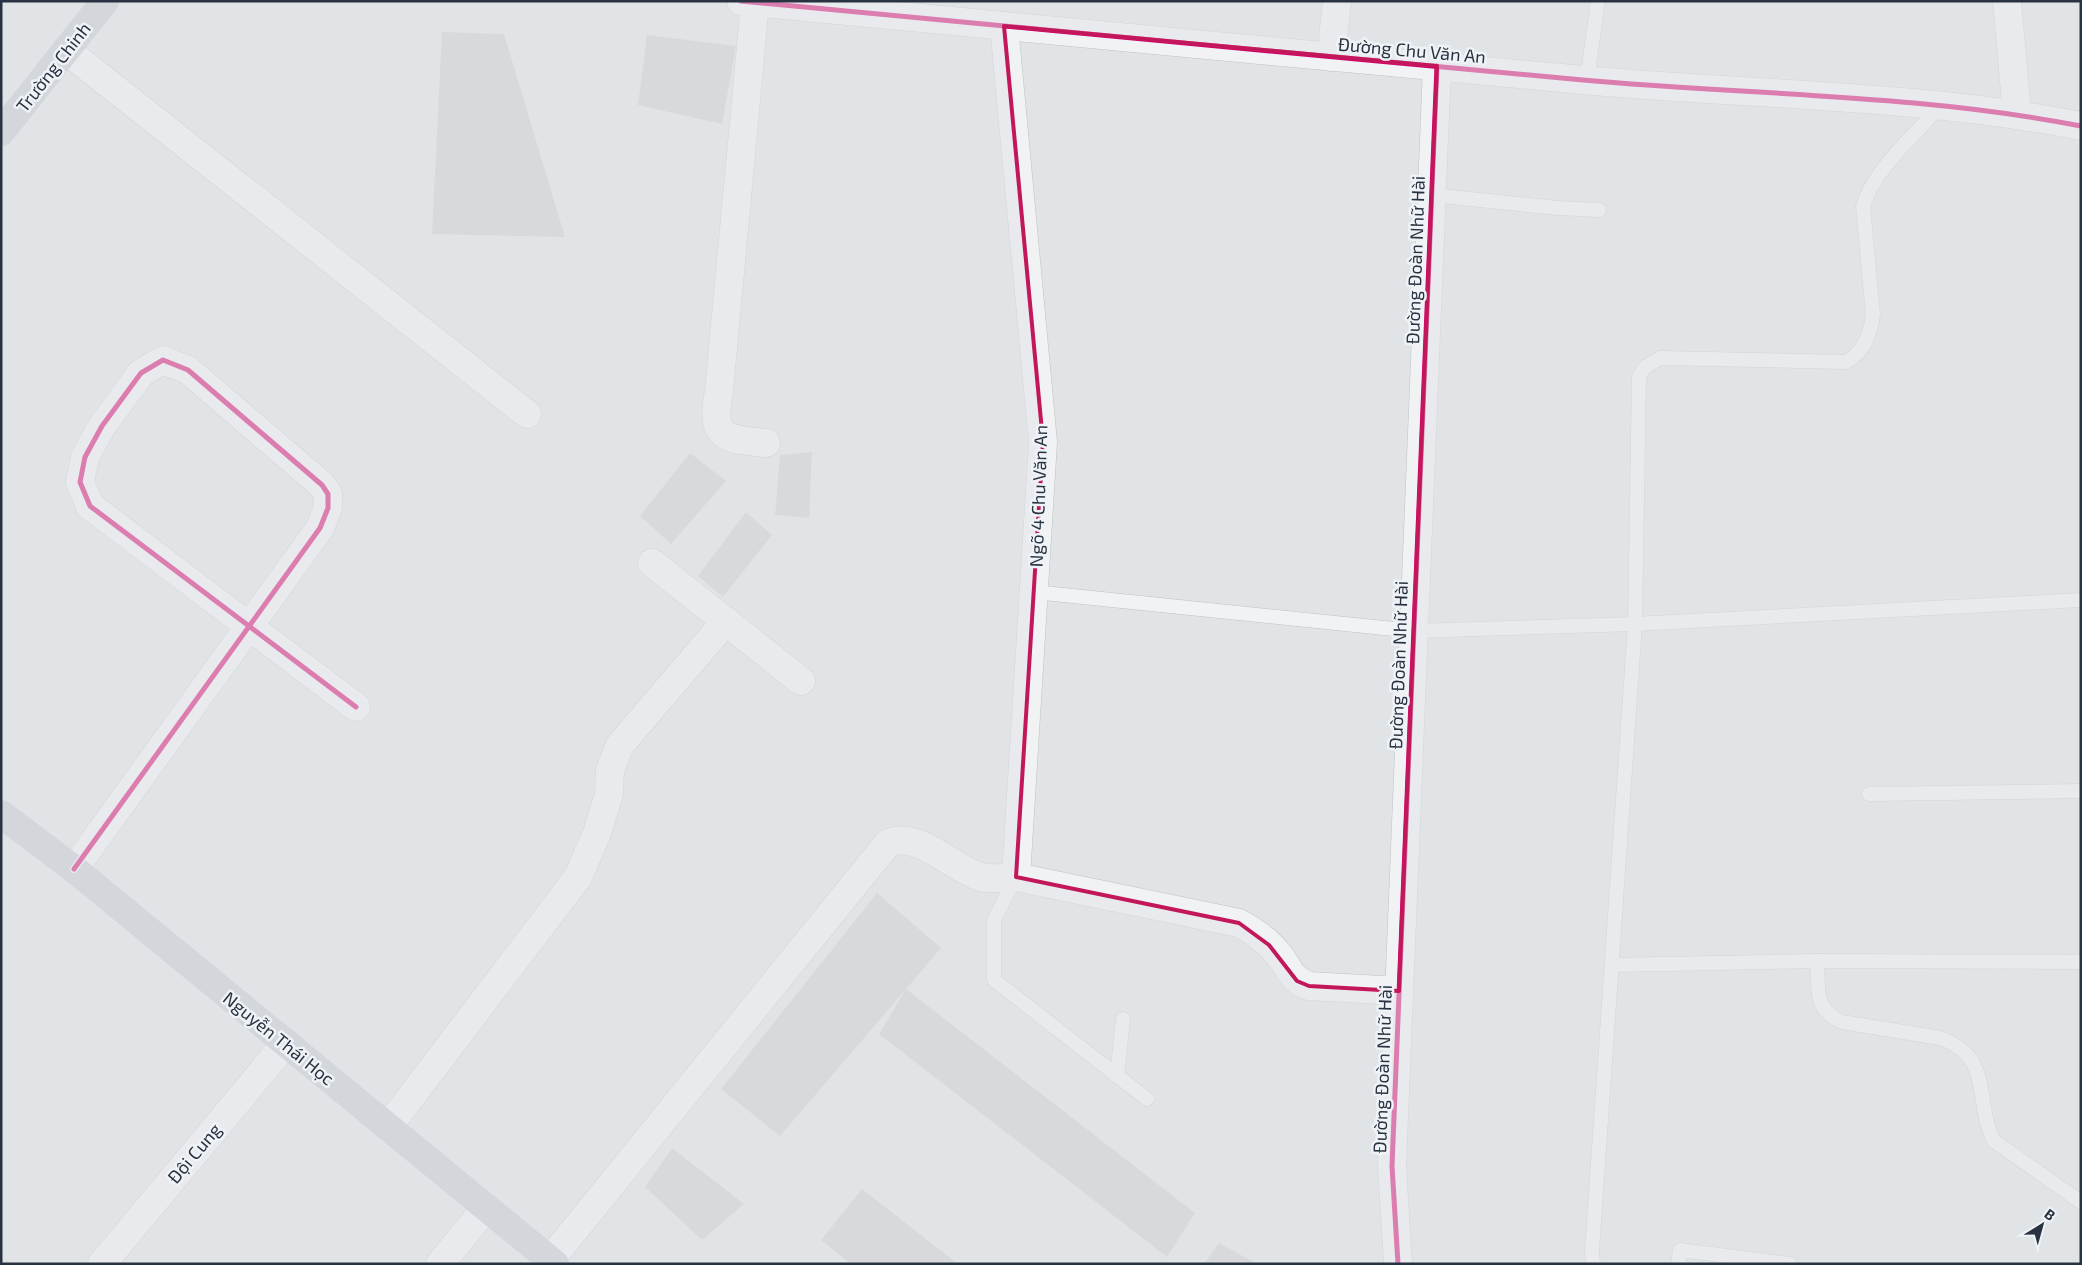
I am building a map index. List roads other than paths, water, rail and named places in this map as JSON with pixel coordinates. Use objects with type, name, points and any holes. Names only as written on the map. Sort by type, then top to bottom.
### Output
[{"type":"main road","name":"Trường Chinh","points":[[1,132],[105,1]]},
{"type":"main road","name":"Nguyễn Thái Học","points":[[1,814],[74,869],[553,1262]]},
{"type":"street","points":[[1331,57],[1337,1]]},
{"type":"street","points":[[2007,1],[2017,114]]},
{"type":"street","points":[[751,2],[720,391],[716,411],[717,425],[732,440],[766,443]]},
{"type":"street","name":"Đường Chu Văn An","points":[[751,2],[1587,80],[1940,106],[2017,114],[2081,126]]},
{"type":"street","name":"Ngõ 4 Chu Văn An","points":[[1004,26],[1043,442],[1016,877]]},
{"type":"street","points":[[66,50],[528,414]]},
{"type":"street","name":"Đường Đoàn Nhữ Hài","points":[[1398,1264],[1392,1166],[1436,66]]},
{"type":"street","points":[[74,869],[250,626],[320,528],[328,508],[328,494],[322,485],[188,370],[163,360],[141,373],[102,426],[85,457],[80,482],[90,506],[250,626],[356,707]]},
{"type":"street","points":[[652,563],[801,681]]},
{"type":"street","points":[[388,1127],[578,877],[597,833],[609,794],[610,770],[620,745],[726,621]]},
{"type":"street","points":[[553,1262],[888,843],[897,840],[922,846],[981,877],[1016,877],[1239,923],[1262,938],[1280,956],[1288,971],[1297,981],[1309,986],[1399,991]]},
{"type":"street","name":"Đội Cung","points":[[102,1264],[286,1043]]},
{"type":"street","points":[[440,1264],[486,1208]]},
{"type":"lane","points":[[1587,80],[1598,1]]},
{"type":"lane","points":[[1594,1264],[1592,1251],[1635,624],[1641,372],[1645,366],[1660,358],[1846,362],[1856,357],[1871,332],[1873,316],[1863,206],[1867,192],[1876,177],[1940,106]]},
{"type":"lane","points":[[1431,195],[1557,208],[1599,210]]},
{"type":"lane","points":[[1034,592],[1414,631],[1635,624],[2081,600]]},
{"type":"lane","points":[[1869,794],[2081,791]]},
{"type":"lane","points":[[1016,877],[994,920],[994,980],[1147,1099]]},
{"type":"lane","points":[[1613,965],[1817,961],[2081,962]]},
{"type":"lane","points":[[1817,961],[1820,1004],[1829,1016],[1842,1022],[1940,1038],[1953,1043],[1965,1052],[1971,1058],[1979,1074],[1989,1131],[1994,1141],[2081,1202]]},
{"type":"lane","points":[[1117,1076],[1123,1019]]},
{"type":"lane","points":[[1678,1264],[1680,1250],[1790,1264]]}]
